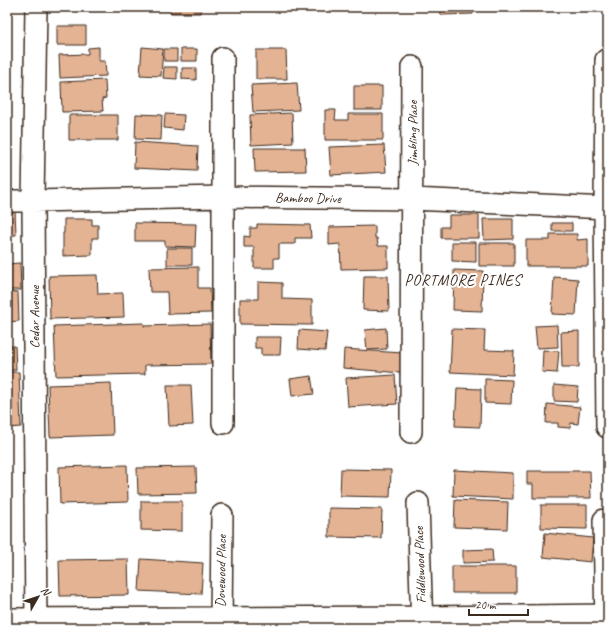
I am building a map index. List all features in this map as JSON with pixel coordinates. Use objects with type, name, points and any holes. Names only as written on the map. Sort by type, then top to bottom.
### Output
[{"type":"street","name":"Cedar Avenue","points":[[36,7],[33,201],[36,624]]},
{"type":"street","points":[[223,58],[223,423]]},
{"type":"street","points":[[606,60],[607,427]]},
{"type":"street","name":"Jimbling Place","points":[[411,432],[412,67]]},
{"type":"street","name":"Bamboo Drive","points":[[7,201],[223,197],[412,199],[606,208]]},
{"type":"street","name":"Fiddlewood Place","points":[[418,502],[422,622]]},
{"type":"street","name":"Dovewood Place","points":[[220,623],[222,514]]},
{"type":"street","points":[[7,619],[36,624],[422,622],[606,619],[604,520]]},
{"type":"building","points":[[86,7],[117,7],[117,10],[86,11]]},
{"type":"building","points":[[136,7],[201,7],[201,13],[170,13],[170,10],[136,10]]},
{"type":"building","points":[[440,7],[473,7],[473,14],[441,15]]},
{"type":"building","points":[[57,26],[86,26],[86,45],[57,45]]},
{"type":"building","points":[[99,47],[99,61],[105,61],[106,76],[60,78],[59,55],[88,54],[88,48]]},
{"type":"building","points":[[142,47],[163,49],[161,76],[140,75]]},
{"type":"building","points":[[164,49],[177,49],[177,61],[164,61]]},
{"type":"building","points":[[181,49],[197,49],[197,61],[181,61]]},
{"type":"building","points":[[256,50],[286,50],[287,79],[256,79]]},
{"type":"building","points":[[164,67],[177,67],[177,79],[163,78]]},
{"type":"building","points":[[182,68],[196,68],[196,80],[182,79]]},
{"type":"building","points":[[105,80],[106,98],[102,99],[103,111],[62,112],[61,82]]},
{"type":"building","points":[[297,83],[299,110],[253,112],[251,85]]},
{"type":"building","points":[[354,86],[382,86],[382,110],[354,110]]},
{"type":"building","points":[[325,110],[336,110],[335,120],[348,120],[348,114],[383,114],[383,140],[325,140]]},
{"type":"building","points":[[292,113],[293,143],[251,145],[250,115]]},
{"type":"building","points":[[136,114],[162,115],[161,140],[135,139]]},
{"type":"building","points":[[165,114],[184,115],[183,130],[164,128]]},
{"type":"building","points":[[69,115],[118,115],[118,140],[69,140]]},
{"type":"building","points":[[135,142],[198,146],[197,171],[134,168]]},
{"type":"building","points":[[384,145],[386,172],[331,175],[329,147]]},
{"type":"building","points":[[254,148],[305,148],[306,171],[255,172]]},
{"type":"building","points":[[7,210],[15,210],[16,235],[7,236]]},
{"type":"building","points":[[449,215],[479,215],[479,238],[441,238],[441,227],[449,227]]},
{"type":"building","points":[[64,219],[92,219],[92,225],[98,225],[98,238],[92,238],[92,255],[63,256]]},
{"type":"building","points":[[483,219],[513,219],[513,239],[484,240]]},
{"type":"building","points":[[135,223],[196,224],[195,247],[165,246],[165,241],[135,241]]},
{"type":"building","points":[[552,223],[572,223],[572,231],[552,231]]},
{"type":"building","points":[[257,224],[310,225],[311,238],[295,238],[295,244],[279,244],[279,258],[274,258],[274,268],[254,268],[254,247],[244,247],[244,236],[250,237],[250,228],[257,228]]},
{"type":"building","points":[[375,226],[375,238],[377,238],[378,246],[388,246],[388,268],[341,269],[340,244],[329,245],[329,227]]},
{"type":"building","points":[[550,234],[577,234],[577,240],[588,239],[588,266],[526,266],[526,240],[550,240]]},
{"type":"building","points":[[452,242],[476,242],[476,262],[452,261]]},
{"type":"building","points":[[479,243],[514,243],[514,266],[479,266]]},
{"type":"building","points":[[167,248],[192,248],[192,265],[167,265]]},
{"type":"building","points":[[20,263],[21,290],[7,290],[7,264]]},
{"type":"building","points":[[198,267],[198,288],[210,288],[211,313],[168,314],[167,292],[150,292],[149,268]]},
{"type":"building","points":[[454,270],[483,271],[482,311],[453,310]]},
{"type":"building","points":[[97,275],[98,294],[123,293],[124,317],[50,319],[49,276]]},
{"type":"building","points":[[364,276],[388,276],[389,311],[363,310]]},
{"type":"building","points":[[554,277],[578,279],[576,315],[552,314]]},
{"type":"building","points":[[258,282],[282,283],[282,299],[312,300],[312,325],[240,324],[240,299],[258,299]]},
{"type":"building","points":[[7,292],[18,292],[19,321],[7,322]]},
{"type":"building","points":[[144,323],[144,326],[210,324],[211,364],[145,365],[145,374],[56,376],[54,326]]},
{"type":"building","points":[[557,325],[558,347],[537,348],[535,326]]},
{"type":"building","points":[[386,328],[387,349],[367,350],[365,330]]},
{"type":"building","points":[[452,329],[485,330],[484,350],[514,351],[513,375],[450,372]]},
{"type":"building","points":[[299,330],[327,332],[325,351],[298,349]]},
{"type":"building","points":[[579,331],[579,367],[562,367],[561,332]]},
{"type":"building","points":[[255,337],[281,337],[280,355],[261,355],[261,348],[255,348]]},
{"type":"building","points":[[7,346],[15,346],[16,370],[7,370]]},
{"type":"building","points":[[344,349],[402,353],[401,373],[343,368]]},
{"type":"building","points":[[543,350],[559,351],[557,373],[542,372]]},
{"type":"building","points":[[7,372],[19,372],[21,427],[7,428]]},
{"type":"building","points":[[395,375],[397,404],[348,407],[346,378]]},
{"type":"building","points":[[311,376],[314,394],[292,396],[290,379]]},
{"type":"building","points":[[485,379],[512,380],[511,404],[485,403]]},
{"type":"building","points":[[111,383],[113,435],[50,437],[48,385]]},
{"type":"building","points":[[167,385],[191,385],[193,425],[169,426]]},
{"type":"building","points":[[554,385],[578,387],[577,402],[554,401]]},
{"type":"building","points":[[457,388],[481,389],[480,427],[455,426]]},
{"type":"building","points":[[547,404],[580,407],[578,424],[571,423],[570,428],[558,427],[558,423],[546,423]]},
{"type":"building","points":[[127,465],[128,502],[60,504],[59,467]]},
{"type":"building","points":[[196,467],[197,493],[138,494],[137,468]]},
{"type":"building","points":[[341,469],[391,470],[390,497],[340,496]]},
{"type":"building","points":[[454,470],[513,473],[513,499],[453,496]]},
{"type":"building","points":[[527,471],[590,471],[591,498],[533,498],[533,484],[527,484]]},
{"type":"building","points":[[455,500],[508,502],[507,529],[454,527]]},
{"type":"building","points":[[141,501],[182,501],[182,531],[141,530]]},
{"type":"building","points":[[541,505],[587,505],[587,529],[541,528]]},
{"type":"building","points":[[329,508],[382,509],[381,538],[329,537]]},
{"type":"building","points":[[545,533],[593,538],[591,562],[543,557]]},
{"type":"building","points":[[492,549],[493,562],[463,563],[463,550]]},
{"type":"building","points":[[128,559],[129,595],[60,596],[59,560]]},
{"type":"building","points":[[141,559],[203,563],[201,594],[139,591]]},
{"type":"building","points":[[452,566],[516,566],[516,593],[452,593]]},
{"type":"district","name":"PORTMORE PINES","points":[[463,280]]}]
